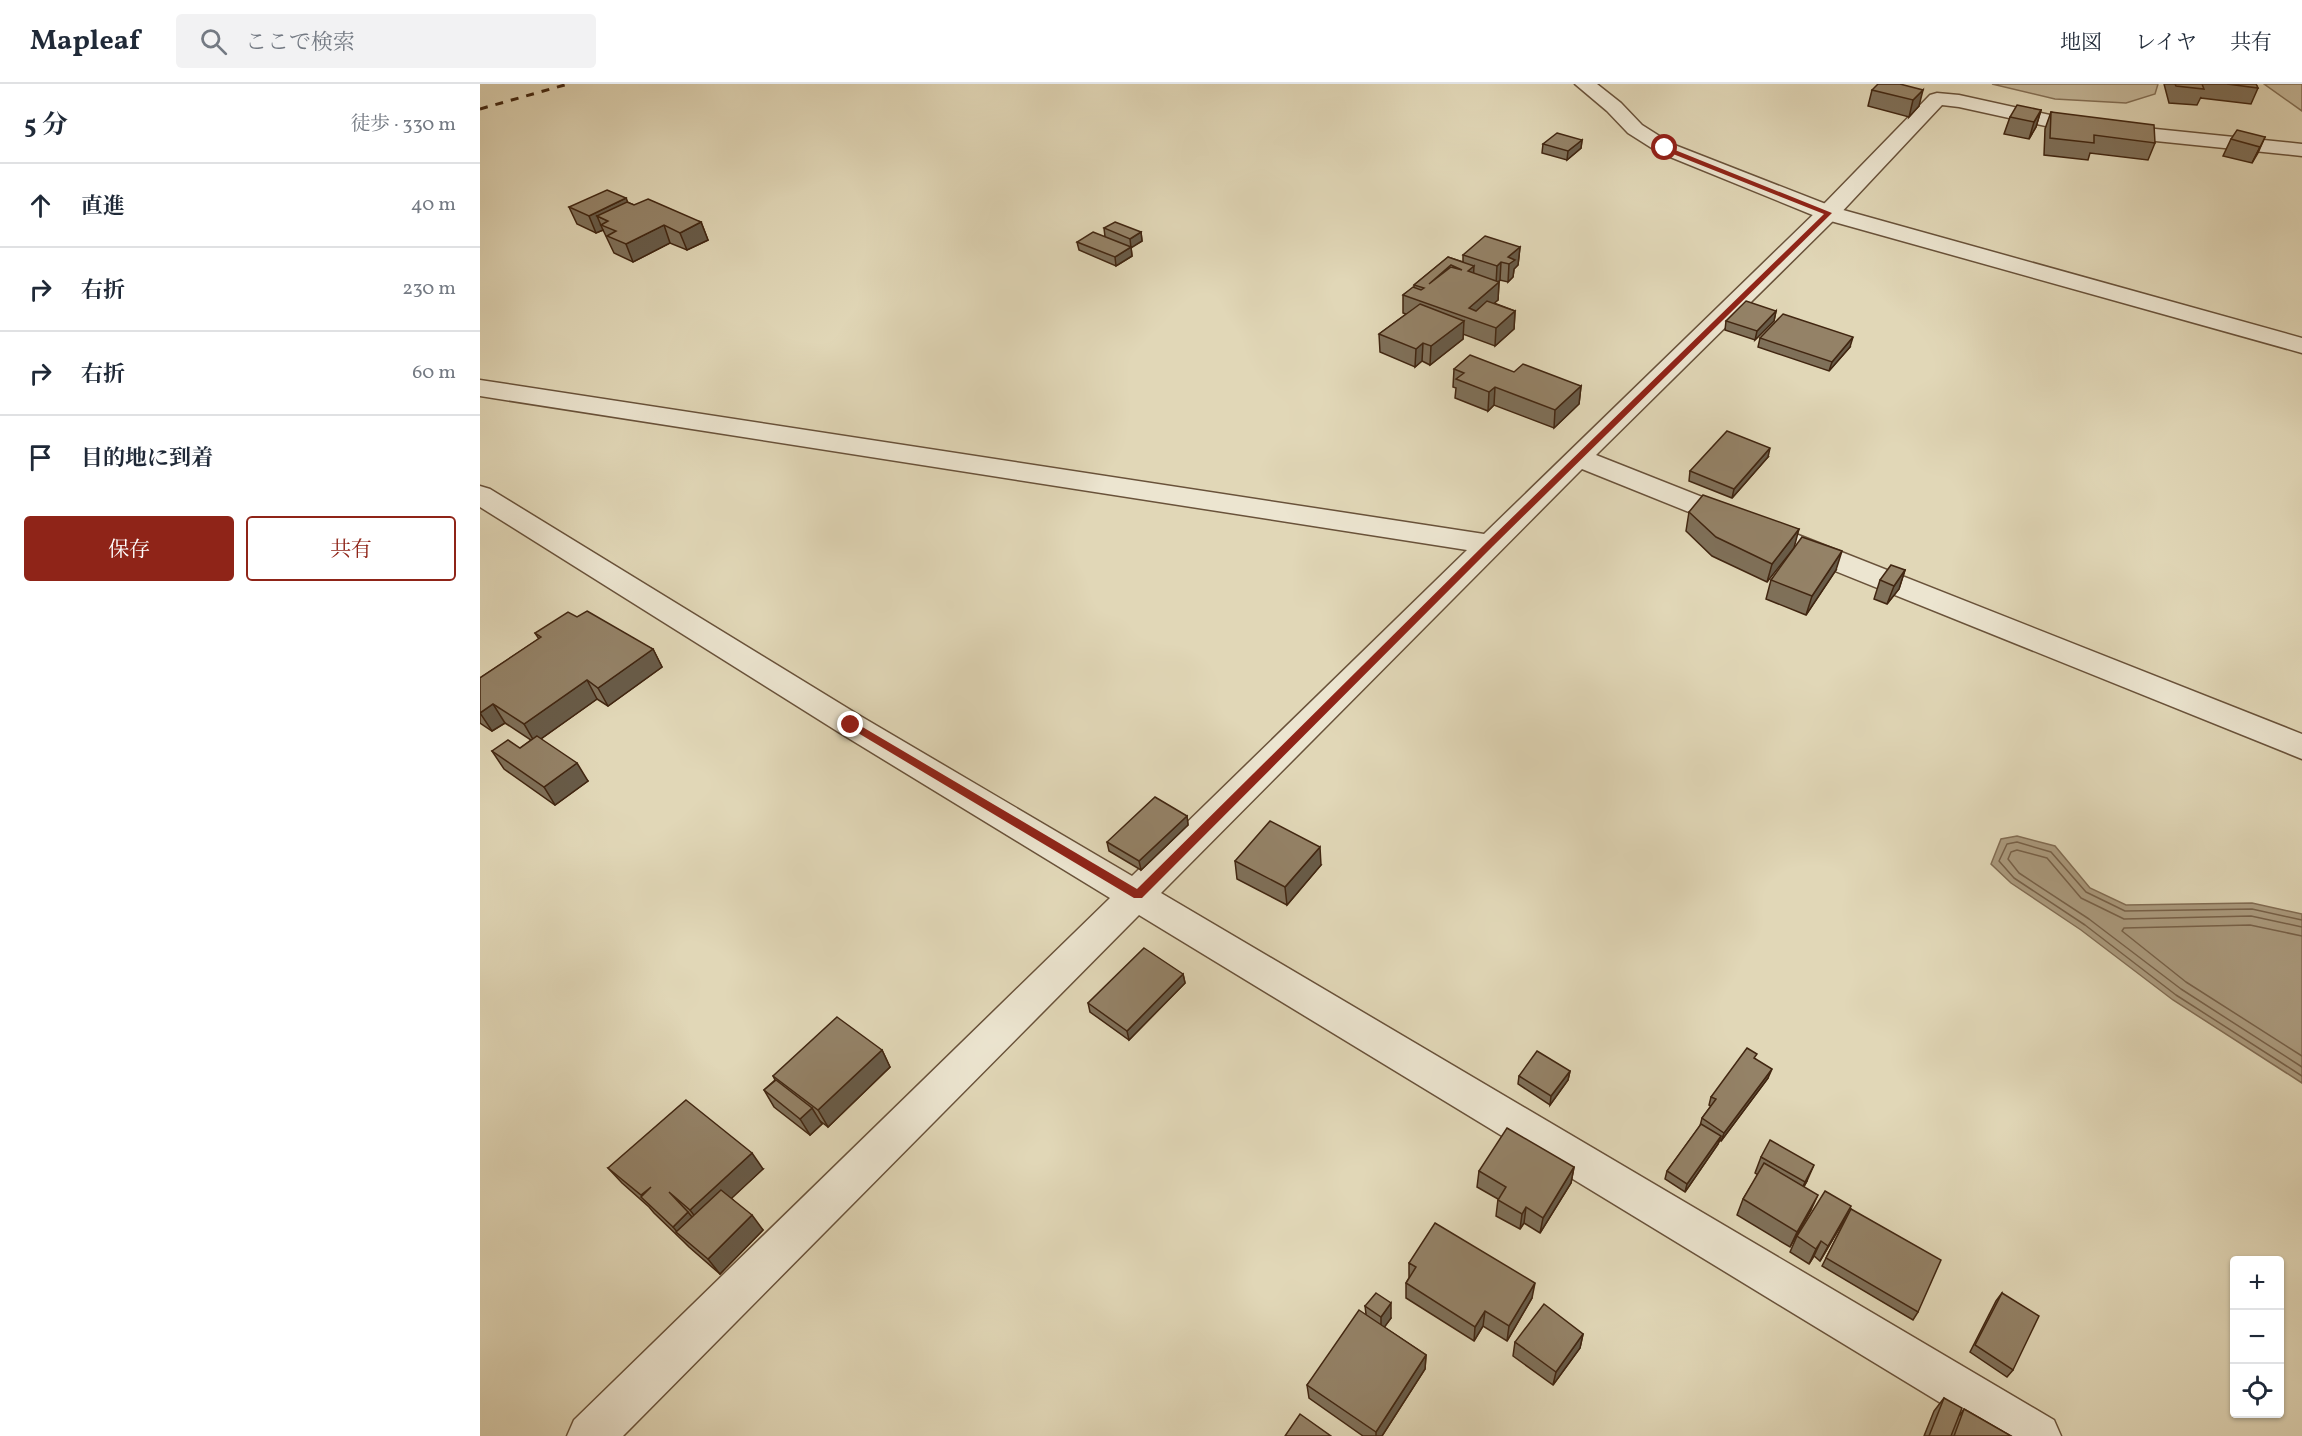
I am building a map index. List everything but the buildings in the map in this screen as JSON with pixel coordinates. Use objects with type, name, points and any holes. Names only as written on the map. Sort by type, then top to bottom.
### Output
[{"type":"street","points":[[1585,84],[1614,107],[1635,129],[1665,148],[1828,213],[2302,346]]},
{"type":"street","points":[[590,1436],[1490,544],[1828,213],[1937,99],[1959,101],[2077,127],[2302,150]]},
{"type":"street","points":[[480,388],[1490,544]]},
{"type":"street","points":[[1579,458],[2302,747]]},
{"type":"street","points":[[480,495],[851,725],[2038,1436]]},
{"type":"shaded area","points":[[1992,84],[2158,84],[2155,94],[2126,103],[2055,99]]},
{"type":"shaded area","points":[[2264,84],[2302,84],[2302,111]]},
{"type":"water","points":[[2017,836],[2055,846],[2090,888],[2126,905],[2252,903],[2302,914],[2302,1083],[2173,1000],[2081,930],[2011,883],[1991,864],[2001,839]]},
{"type":"railway","points":[[480,109],[568,84]]},
{"type":"route","points":[[851,725],[1138,895],[1490,544],[1828,213],[1665,148]]}]
